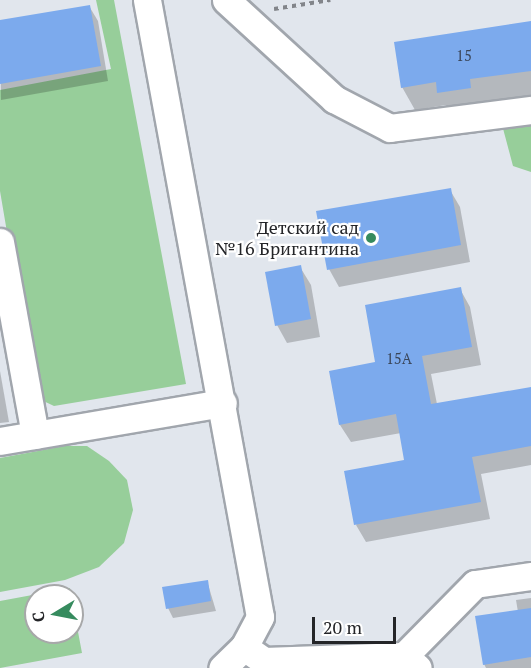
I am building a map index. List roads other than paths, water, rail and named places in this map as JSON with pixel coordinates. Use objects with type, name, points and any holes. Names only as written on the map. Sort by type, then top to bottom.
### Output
[{"type":"street","points":[[147,0],[223,403],[260,617],[244,646],[222,668]]},
{"type":"street","points":[[233,7],[334,99],[390,128],[531,110]]},
{"type":"street","points":[[0,242],[34,435]]},
{"type":"street","points":[[0,441],[223,403]]},
{"type":"street","points":[[244,646],[264,661],[411,662],[474,584],[531,576]]},
{"type":"place","name":"Детский сад №16 Бригантина","points":[[371,238]]}]
